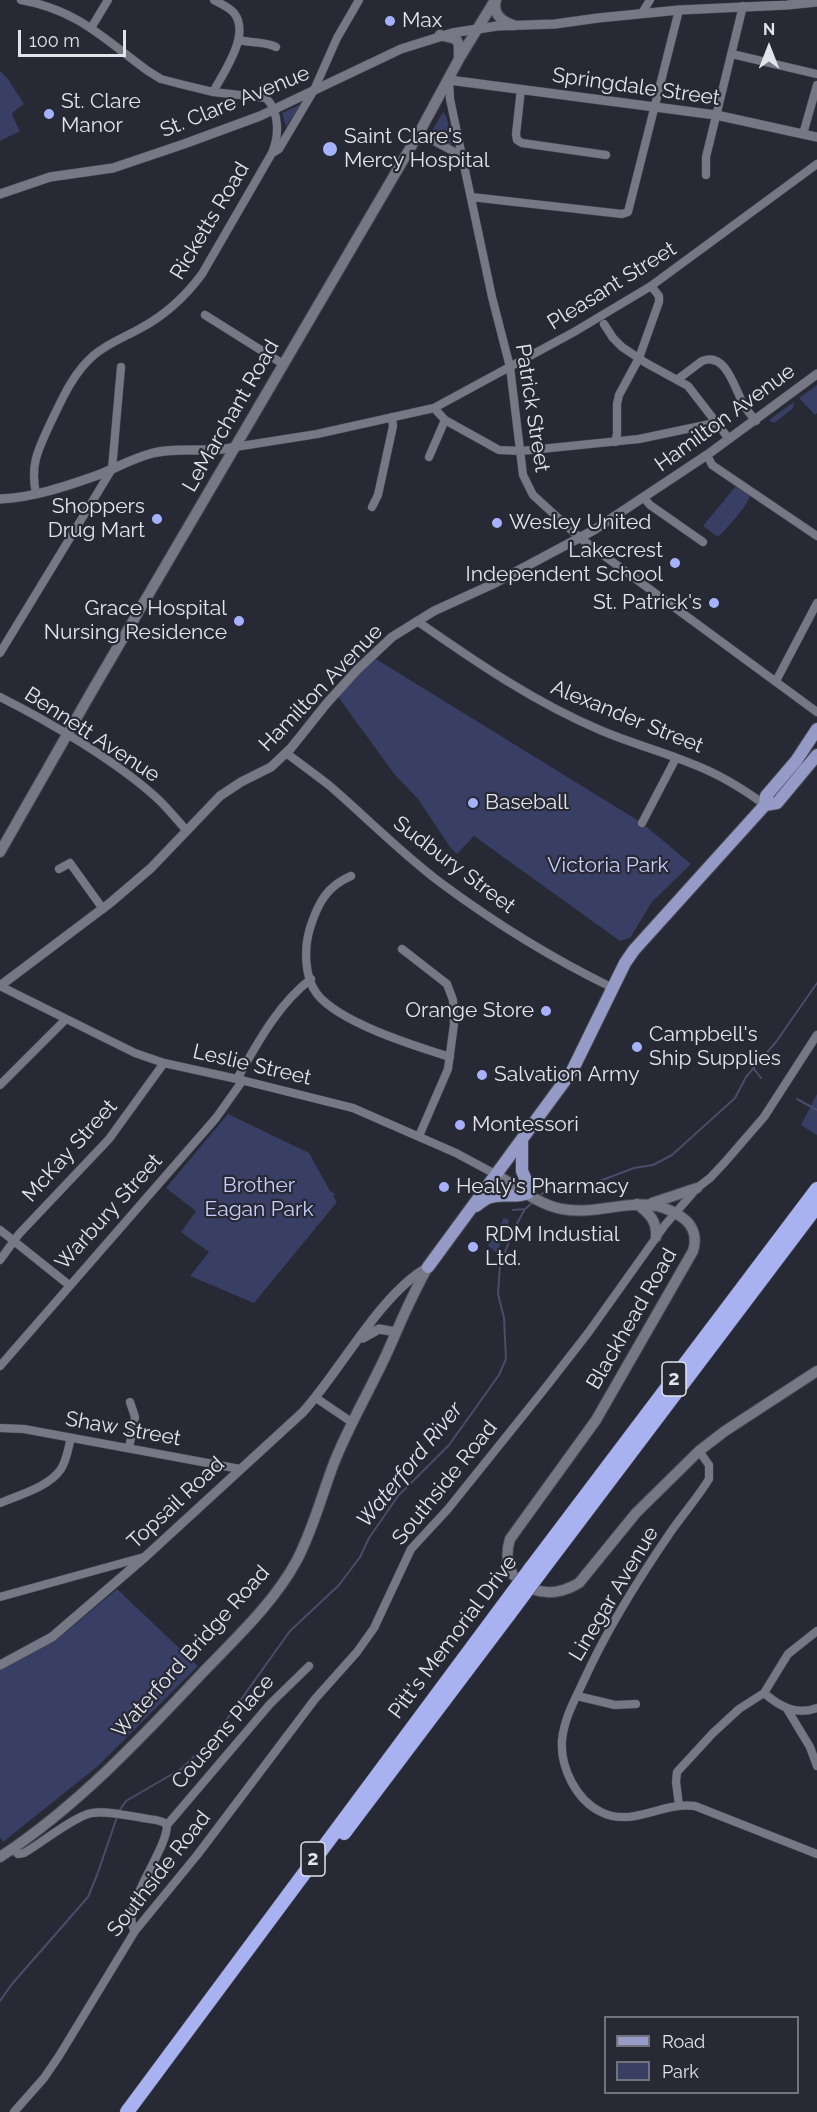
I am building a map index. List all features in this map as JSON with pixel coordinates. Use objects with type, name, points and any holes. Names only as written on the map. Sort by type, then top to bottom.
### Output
[{"type":"highway","name":"Pitt's Memorial Drive","points":[[127,2112],[506,1610],[817,1189]]},
{"type":"highway","name":"Pitt's Memorial Drive","points":[[535,1571],[817,1206]]},
{"type":"highway","name":"Pitt's Memorial Drive","points":[[138,2112],[391,1771],[506,1610]]},
{"type":"main road","points":[[495,0],[494,9],[499,16],[506,23],[513,25]]},
{"type":"main road","name":"LeMarchant Road","points":[[0,852],[495,0]]},
{"type":"main road","points":[[440,36],[456,39],[459,45],[459,59]]},
{"type":"main road","points":[[765,806],[766,796],[796,761],[817,729]]},
{"type":"main road","points":[[428,1267],[572,1071],[625,963],[636,946],[765,806],[777,803],[817,755]]},
{"type":"main road","points":[[522,1141],[522,1171],[529,1187],[528,1193]]},
{"type":"main road","points":[[497,1175],[556,1208],[592,1211],[648,1204],[664,1206],[676,1213]]},
{"type":"main road","points":[[648,1204],[697,1188]]},
{"type":"main road","points":[[471,1208],[489,1197],[520,1196],[528,1193]]},
{"type":"main road","points":[[637,1204],[653,1219],[657,1226],[656,1237]]},
{"type":"main road","name":"Blackhead Road","points":[[513,1575],[507,1557],[508,1545],[514,1532],[596,1420],[693,1251],[695,1239],[692,1227],[676,1213]]},
{"type":"main road","name":"Waterford Bridge Road","points":[[0,1857],[66,1807],[144,1736],[282,1585],[307,1540],[334,1464],[409,1301],[428,1267]]},
{"type":"main road","points":[[532,1589],[555,1592],[566,1590],[579,1583],[636,1513],[699,1451],[725,1431],[817,1371]]},
{"type":"street","points":[[21,0],[68,13],[161,79],[213,92],[261,97],[270,102],[272,110]]},
{"type":"street","points":[[92,28],[108,0]]},
{"type":"street","points":[[213,92],[239,40],[239,22],[235,13],[214,0]]},
{"type":"street","name":"Ricketts Road","points":[[272,153],[279,149],[314,90],[337,38],[359,0]]},
{"type":"street","points":[[642,13],[650,0]]},
{"type":"street","name":"St. Clare Avenue","points":[[0,194],[50,177],[113,168],[245,122],[401,49],[440,36],[513,25],[555,24],[642,13],[817,2]]},
{"type":"street","points":[[706,176],[706,157],[742,6]]},
{"type":"street","points":[[471,197],[626,214],[630,209],[679,10]]},
{"type":"street","points":[[239,40],[276,47]]},
{"type":"street","points":[[732,54],[817,74]]},
{"type":"street","name":"Springdale Street","points":[[449,80],[716,115],[817,137]]},
{"type":"street","name":"Patrick Street","points":[[449,80],[450,99],[462,156],[510,367],[523,475],[532,495],[580,538],[817,712]]},
{"type":"street","points":[[803,134],[817,85]]},
{"type":"street","points":[[520,89],[517,140],[522,143],[600,156]]},
{"type":"street","name":"Ricketts Road","points":[[36,494],[33,473],[37,453],[78,371],[102,348],[163,315],[187,294],[202,274],[277,142],[278,130],[272,110]]},
{"type":"street","points":[[419,134],[462,156]]},
{"type":"street","name":"Pleasant Street","points":[[235,447],[317,434],[434,408],[651,286],[817,164]]},
{"type":"street","points":[[615,442],[619,395],[639,358],[659,302],[659,296],[651,286]]},
{"type":"street","points":[[205,315],[283,364]]},
{"type":"street","points":[[604,324],[616,342],[688,386],[729,439]]},
{"type":"street","points":[[678,379],[706,359],[715,361],[729,372],[744,406],[756,421]]},
{"type":"street","points":[[0,653],[112,469],[121,367]]},
{"type":"street","name":"Hamilton Avenue","points":[[0,986],[102,909],[151,868],[220,796],[271,767],[286,753],[327,703],[392,637],[434,611],[493,584],[580,538],[707,455],[817,374]]},
{"type":"street","points":[[434,408],[445,420],[499,450],[521,451],[639,439],[715,423]]},
{"type":"street","points":[[372,507],[378,495],[393,426],[392,417]]},
{"type":"street","points":[[429,457],[445,420]]},
{"type":"street","points":[[0,499],[36,494],[99,475],[139,457],[157,452],[224,450],[235,447]]},
{"type":"street","points":[[707,455],[712,465],[817,536]]},
{"type":"street","points":[[644,498],[650,505],[703,542]]},
{"type":"street","points":[[776,681],[817,603]]},
{"type":"street","name":"Alexander Street","points":[[417,621],[502,679],[549,706],[610,734],[725,779],[765,806]]},
{"type":"street","name":"Bennett Avenue","points":[[0,697],[67,735],[126,773],[159,800],[187,831]]},
{"type":"street","name":"Sudbury Street","points":[[286,753],[330,786],[382,835],[441,883],[578,971],[613,988]]},
{"type":"street","points":[[642,823],[676,758]]},
{"type":"street","points":[[59,869],[70,863],[102,909]]},
{"type":"street","points":[[351,876],[337,882],[325,895],[313,918],[306,940],[306,962],[316,993],[330,1006],[357,1021],[399,1041],[450,1057]]},
{"type":"street","points":[[402,949],[447,984],[453,1000],[454,1024],[448,1069],[419,1136]]},
{"type":"street","name":"Warbury Street","points":[[0,1366],[210,1125],[240,1080],[260,1039],[295,992],[311,979]]},
{"type":"street","name":"Leslie Street","points":[[0,986],[135,1053],[164,1063],[338,1103],[456,1152],[497,1175]]},
{"type":"street","points":[[0,1085],[66,1019]]},
{"type":"street","name":"Southside Road","points":[[14,2112],[44,2078],[59,2056],[135,1930],[218,1827],[315,1699],[357,1652],[374,1629],[411,1549],[448,1509],[546,1387],[656,1237],[697,1188],[710,1178],[764,1117],[817,1035]]},
{"type":"street","name":"McKay Street","points":[[0,1260],[70,1179],[109,1139],[164,1063]]},
{"type":"street","points":[[0,1230],[69,1285]]},
{"type":"street","name":"Topsail Road","points":[[0,1665],[52,1637],[146,1557],[240,1468],[282,1432],[316,1398],[395,1295],[417,1272],[428,1267]]},
{"type":"street","name":"Topsail Road","points":[[356,1343],[379,1329],[396,1332]]},
{"type":"street","points":[[316,1398],[353,1423]]},
{"type":"street","points":[[129,1448],[135,1418],[130,1402]]},
{"type":"street","name":"Shaw Street","points":[[0,1428],[24,1429],[240,1468]]},
{"type":"street","points":[[0,1503],[55,1477],[64,1464],[71,1438]]},
{"type":"street","name":"Linegar Avenue","points":[[699,1451],[709,1465],[709,1479],[631,1592],[594,1658],[566,1722],[562,1752],[570,1779],[585,1800],[601,1812],[621,1818],[679,1806],[699,1808],[817,1854]]},
{"type":"street","points":[[0,1597],[146,1557]]},
{"type":"street","points":[[679,1806],[677,1772],[693,1752],[721,1725],[739,1709],[764,1693],[788,1654],[817,1631]]},
{"type":"street","name":"Cousens Place","points":[[167,1825],[270,1704],[309,1666]]},
{"type":"street","points":[[764,1693],[777,1705],[788,1709],[807,1712],[817,1708]]},
{"type":"street","points":[[576,1696],[615,1705],[636,1704]]},
{"type":"street","points":[[788,1709],[810,1747],[817,1766]]},
{"type":"street","points":[[13,1849],[18,1854],[24,1853],[86,1814],[108,1813],[163,1822],[167,1825],[161,1848],[131,1913],[131,1926],[135,1930]]},
{"type":"green space","points":[[0,71],[24,104],[12,115],[20,131],[0,141]]},
{"type":"green space","points":[[301,104],[286,127],[282,113]]},
{"type":"green space","points":[[443,112],[447,118],[452,147],[430,134]]},
{"type":"green space","points":[[817,385],[817,413],[815,415],[799,398]]},
{"type":"green space","points":[[794,402],[793,408],[777,421],[773,423],[769,420]]},
{"type":"green space","points":[[736,486],[750,496],[731,524],[718,537],[703,526]]},
{"type":"green space","name":"Victoria Park","points":[[371,656],[642,823],[691,864],[652,902],[630,938],[620,941],[474,836],[457,854],[450,847],[418,799],[395,775],[336,694]]},
{"type":"green space","points":[[817,1094],[817,1135],[801,1125]]},
{"type":"green space","name":"Brother Eagan Park","points":[[228,1114],[309,1153],[330,1191],[335,1194],[333,1196],[337,1202],[254,1303],[190,1276],[209,1252],[181,1232],[196,1211],[166,1188]]},
{"type":"green space","points":[[504,1218],[509,1221],[497,1253],[488,1246]]},
{"type":"green space","points":[[117,1589],[198,1666],[98,1766],[3,1842],[0,1837],[0,1669],[56,1640]]},
{"type":"waterway","name":"Waterford River","points":[[538,1197],[547,1190],[562,1184],[597,1182],[634,1168],[653,1165],[672,1155],[735,1098],[746,1077],[776,1042],[817,983]]},
{"type":"waterway","points":[[754,1069],[761,1078]]},
{"type":"waterway","points":[[797,1099],[817,1110]]},
{"type":"waterway","name":"Waterford River","points":[[119,1811],[126,1801],[181,1769],[205,1746],[290,1631],[339,1585],[360,1557],[369,1538],[398,1496],[449,1445],[499,1375],[506,1359],[504,1318],[498,1294],[500,1265],[514,1229],[525,1209],[532,1203]]},
{"type":"waterway","points":[[513,1210],[525,1209]]},
{"type":"waterway","name":"Waterford River","points":[[0,2001],[12,1984],[88,1897],[117,1817]]},
{"type":"place","name":"Max","points":[[390,21]]},
{"type":"place","name":"St. Clare Manor","points":[[49,114]]},
{"type":"place","name":"Saint Clare's Mercy Hospital","points":[[330,149]]},
{"type":"place","name":"Shoppers Drug Mart","points":[[157,519]]},
{"type":"place","name":"Wesley United","points":[[497,523]]},
{"type":"place","name":"Lakecrest Independent School","points":[[675,563]]},
{"type":"place","name":"St. Patrick's","points":[[714,603]]},
{"type":"place","name":"Grace Hospital Nursing Residence","points":[[239,621]]},
{"type":"place","name":"Baseball","points":[[473,803]]},
{"type":"place","name":"Orange Store","points":[[546,1011]]},
{"type":"place","name":"Campbell's Ship Supplies","points":[[637,1047]]},
{"type":"place","name":"Salvation Army","points":[[482,1075]]},
{"type":"place","name":"Montessori","points":[[460,1125]]},
{"type":"place","name":"Healy's Pharmacy","points":[[444,1187]]},
{"type":"place","name":"RDM Industial Ltd.","points":[[473,1247]]}]
